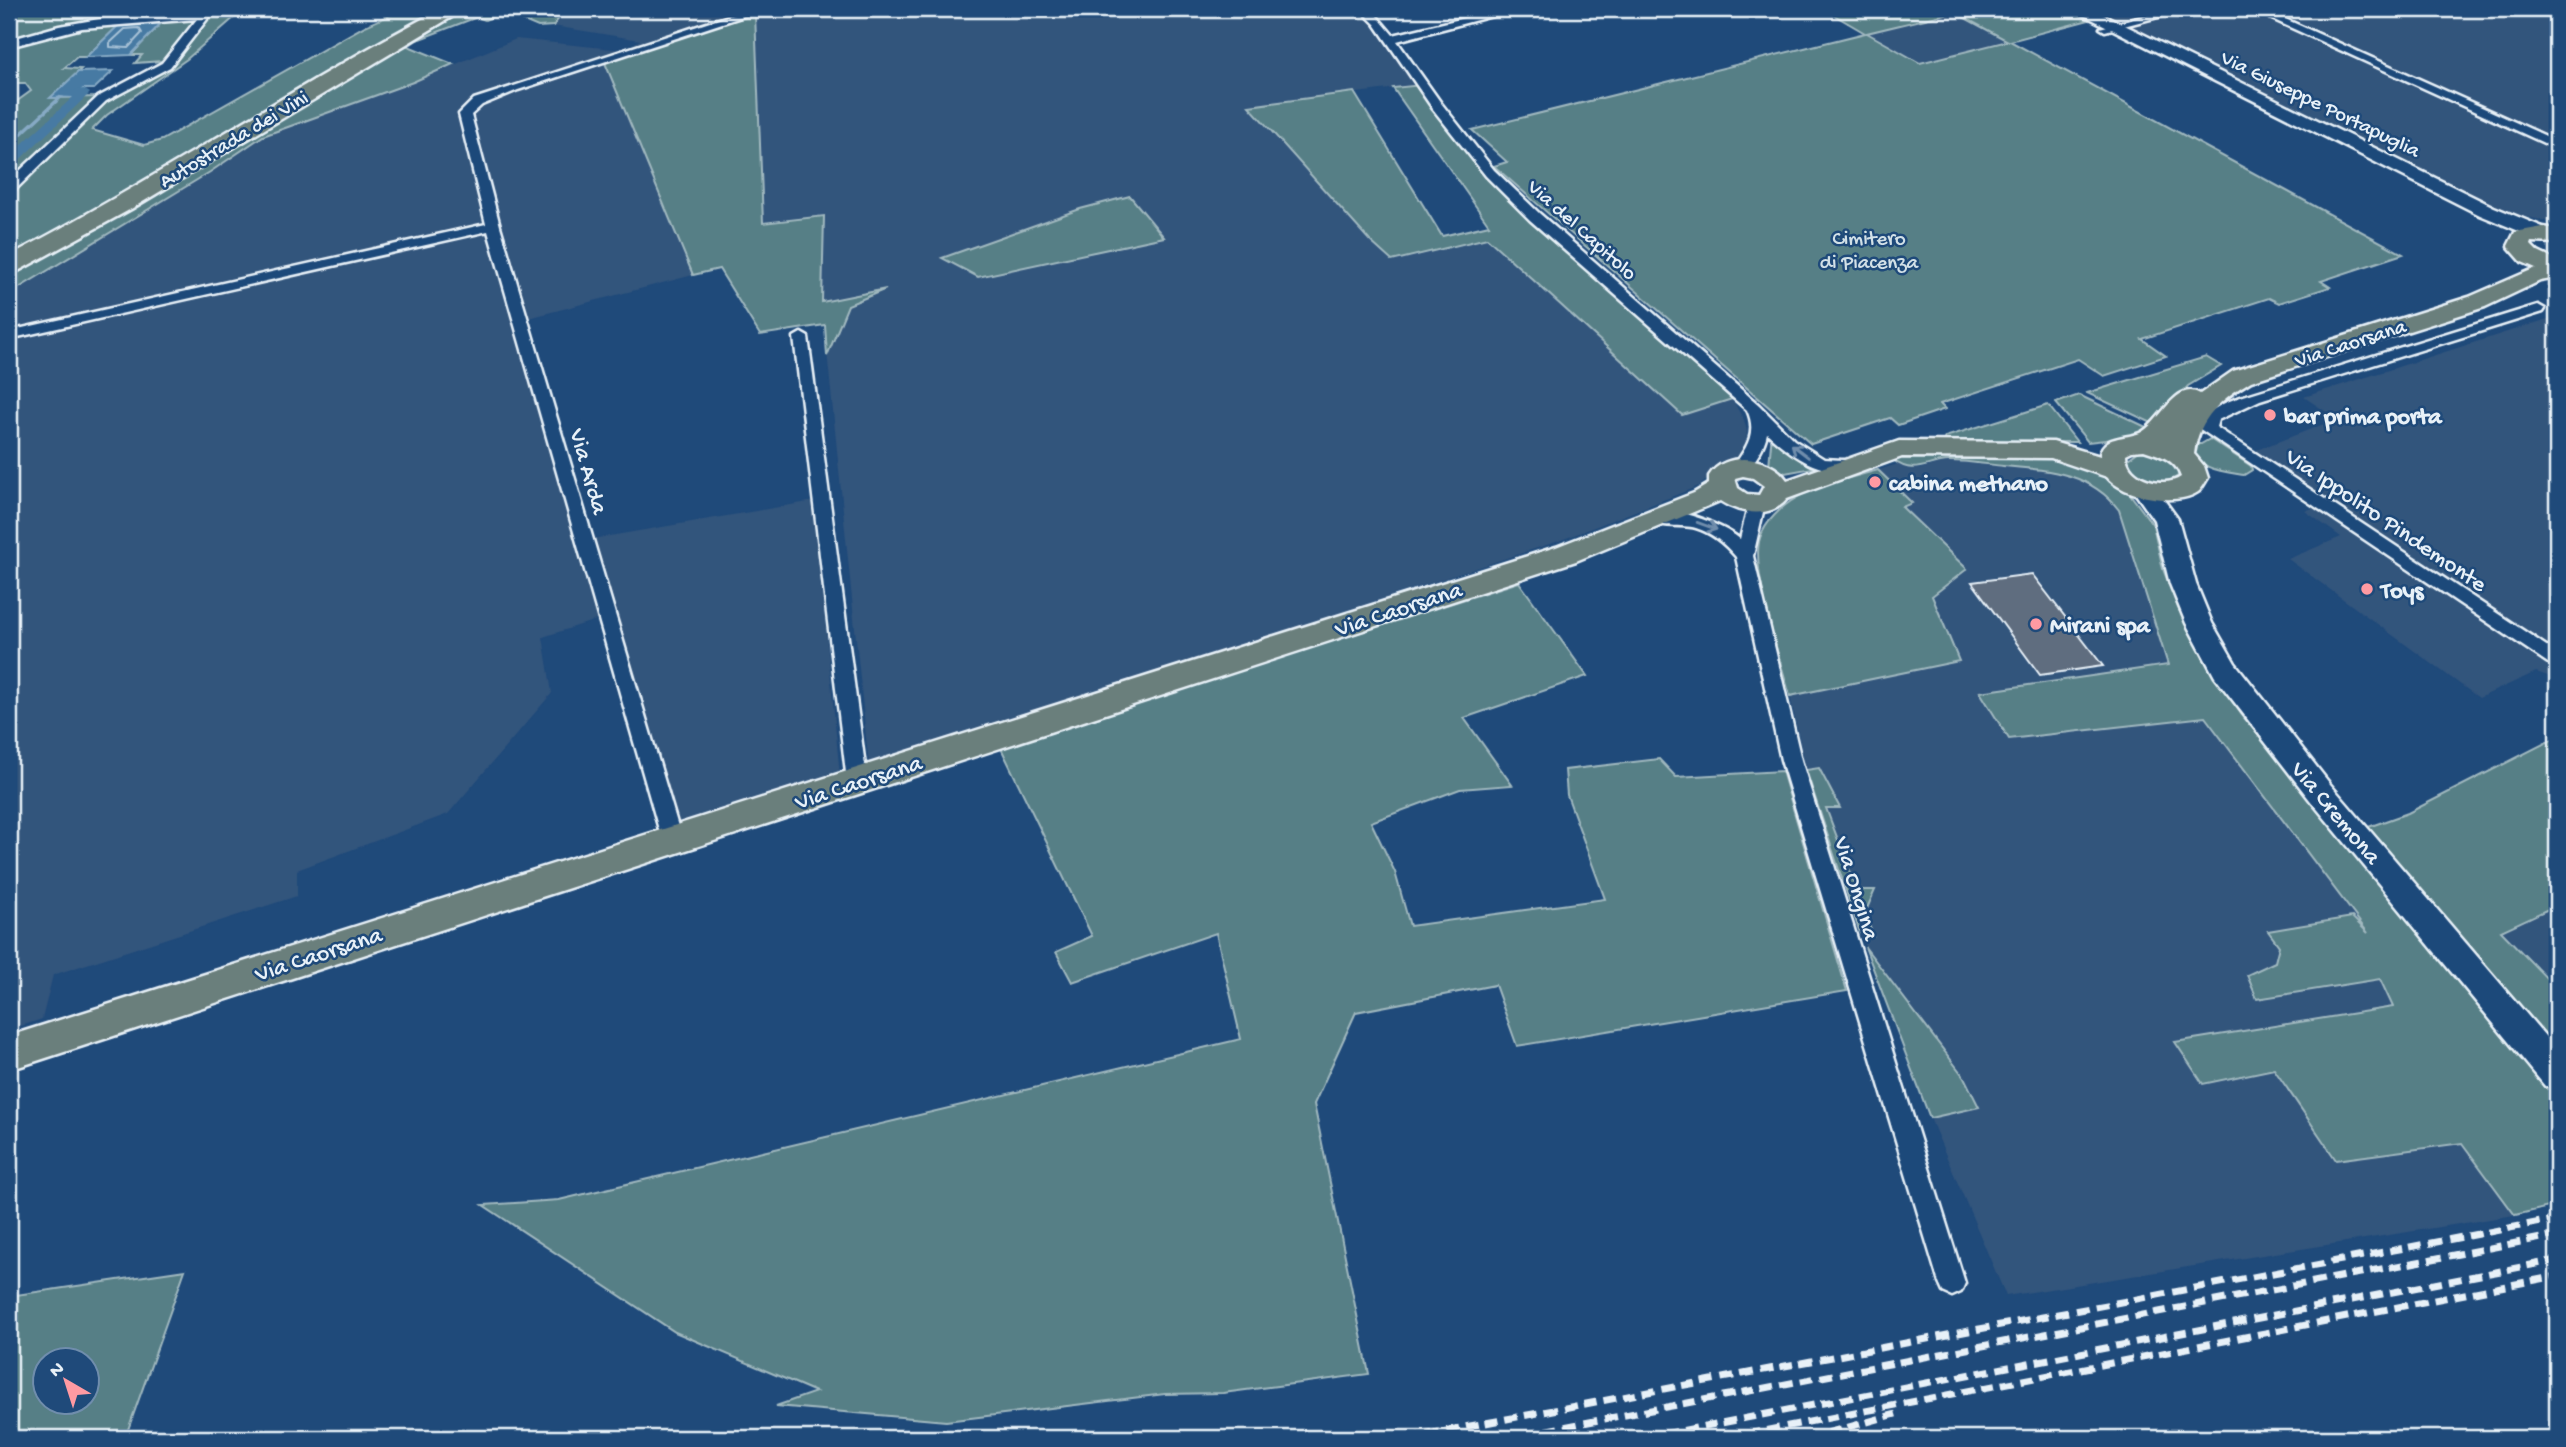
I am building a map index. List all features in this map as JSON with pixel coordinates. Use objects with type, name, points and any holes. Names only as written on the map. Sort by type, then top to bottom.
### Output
[{"type":"highway","name":"Autostrada dei Vini","points":[[9,256],[141,187],[376,42],[439,9]]},
{"type":"highway","name":"Autostrada dei Vini","points":[[9,265],[455,9]]},
{"type":"main road","name":"Via Giuseppe Portapuglia","points":[[2067,9],[2110,27],[2487,211],[2553,235]]},
{"type":"main road","name":"Via Giuseppe Portapuglia","points":[[2080,9],[2110,27],[2506,229],[2521,246]]},
{"type":"main road","points":[[2553,235],[2524,237],[2521,246],[2540,263],[2557,270]]},
{"type":"main road","name":"Via Caorsana","points":[[2135,443],[2162,430],[2198,390],[2231,369],[2463,296],[2520,263],[2521,246]]},
{"type":"main road","name":"Via Caorsana","points":[[2181,456],[2182,438],[2192,416],[2213,394],[2242,376],[2477,302],[2534,275],[2557,270]]},
{"type":"main road","points":[[2117,471],[2110,457],[2118,446],[2135,443]]},
{"type":"main road","points":[[1765,491],[1761,470],[1741,467],[1722,476],[1713,493],[1723,497],[1765,491],[1899,449],[2053,450],[2135,443],[2181,456],[2194,471],[2195,479],[2182,490],[2171,492],[2143,487],[2117,471],[2053,450]]},
{"type":"main road","points":[[2143,487],[2166,519],[2182,490]]},
{"type":"main road","name":"Via Caorsana","points":[[9,1053],[1566,554],[1713,493]]},
{"type":"main road","name":"Via Cremona","points":[[2166,519],[2183,584],[2199,623],[2225,670],[2312,782],[2557,1075]]},
{"type":"street","name":"Via Arda","points":[[672,840],[492,226],[465,114],[478,102],[514,88],[760,9]]},
{"type":"street","name":"Via del Capitolo","points":[[1365,9],[1490,173],[1535,217],[1761,420],[1818,462],[1844,468]]},
{"type":"street","points":[[1390,39],[1514,9]]},
{"type":"street","points":[[2110,27],[2183,9]]},
{"type":"street","points":[[2255,9],[2557,145]]},
{"type":"street","points":[[9,44],[65,27],[102,20],[207,12]]},
{"type":"street","points":[[9,188],[102,99],[166,65],[207,12]]},
{"type":"street","points":[[9,335],[492,226]]},
{"type":"street","name":"Via Ippolito Pindemonte","points":[[2538,309],[2255,397],[2229,407],[2211,418],[2208,429],[2557,662]]},
{"type":"street","points":[[801,337],[857,781]]},
{"type":"street","points":[[1741,467],[1754,454],[1761,420]]},
{"type":"street","points":[[1761,420],[1765,491]]},
{"type":"street","name":"Via Ongina","points":[[1765,491],[1744,556],[1791,760],[1952,1283]]},
{"type":"street","points":[[1657,518],[1685,519],[1707,525],[1735,542],[1744,556]]},
{"type":"shaded area","points":[[589,9],[1364,9],[1377,22],[1422,85],[1249,106],[1392,261],[1487,238],[1682,415],[1732,399],[1744,420],[1746,444],[1739,455],[1699,486],[1559,541],[869,767],[822,302],[823,217],[762,224],[755,14],[623,50],[640,40],[553,26],[560,17]]},
{"type":"shaded area","points":[[2072,9],[2557,9],[2557,223],[2501,212]]},
{"type":"shaded area","points":[[1954,12],[2009,41],[1920,63],[1866,33]]},
{"type":"shaded area","points":[[516,39],[623,50],[603,59],[693,275],[521,320],[586,540],[814,501],[840,776],[681,829],[609,620],[599,619],[543,637],[552,693],[448,814],[297,870],[297,896],[53,975],[42,1019],[9,1030],[9,294],[210,172],[263,136],[413,82]]},
{"type":"shaded area","points":[[2557,316],[2557,679],[2536,672],[2479,698],[2288,559],[2341,537],[2305,511],[2320,505],[2246,454],[2337,419],[2304,397]]},
{"type":"shaded area","points":[[1946,461],[2054,470],[2087,481],[2107,495],[2119,510],[2168,665],[1981,692],[2009,739],[2205,717],[2498,1106],[2463,1143],[2515,1215],[2006,1296],[1930,1118],[1865,947],[1806,770],[1790,696],[1958,661],[1931,596],[1967,569],[1902,506],[1912,503],[1878,470],[1898,464],[1920,469]]},
{"type":"shaded area","points":[[2557,905],[2557,987],[2501,930]]},
{"type":"green space","points":[[9,9],[244,9],[187,59],[107,115],[92,130],[144,145],[162,140],[365,26],[404,9],[589,9],[560,17],[553,26],[538,27],[503,12],[485,20],[477,17],[417,40],[408,46],[453,64],[413,82],[263,136],[210,172],[9,294],[9,107],[31,91],[25,83],[9,83]],"holes":[[[163,21],[131,55],[142,55],[135,63],[163,61],[159,66],[98,97],[51,98],[81,69],[64,68],[77,57],[86,57],[122,22]]]},
{"type":"green space","name":"Cimitero di Piacenza","points":[[1824,9],[2066,9],[2089,20],[2010,41],[2403,254],[2321,281],[2330,287],[2279,303],[2269,298],[2142,339],[2166,356],[2104,376],[2078,359],[1940,404],[1945,409],[1898,425],[1890,418],[1811,444],[1494,166],[1507,162],[1472,130],[1865,33]],"holes":[[[1954,12],[2008,41],[1920,63],[1867,33]]]},
{"type":"green space","points":[[755,13],[763,223],[824,216],[822,302],[886,289],[848,305],[827,356],[825,325],[760,335],[719,269],[693,275],[603,58]]},
{"type":"green space","points":[[1422,85],[1528,215],[1732,399],[1682,415],[1487,238],[1392,261],[1370,241],[1249,106],[1354,92],[1442,236],[1489,225],[1393,88]]},
{"type":"green space","points":[[1130,196],[1164,237],[978,277],[942,258],[1080,209]]},
{"type":"green space","points":[[2206,357],[2221,366],[2188,386],[2154,424],[2087,393]]},
{"type":"green space","points":[[2079,395],[2148,428],[2123,438],[2088,442],[2056,403]]},
{"type":"green space","points":[[2048,405],[2077,442],[1943,442],[1945,437]]},
{"type":"green space","points":[[1772,432],[1813,468],[1785,473],[1769,466]]},
{"type":"green space","points":[[2210,439],[2251,466],[2252,470],[2244,475],[2203,464],[2187,444],[2201,444]]},
{"type":"green space","points":[[2139,451],[2160,454],[2177,465],[2178,476],[2164,481],[2141,477],[2130,466],[2128,459]]},
{"type":"green space","points":[[1908,456],[2056,457],[2095,471],[2127,490],[2153,525],[2163,569],[2178,608],[2218,680],[2241,714],[2340,837],[2408,813],[2557,737],[2557,905],[2501,931],[2557,989],[2557,1205],[2515,1215],[2462,1143],[2336,1160],[2274,1069],[2203,1084],[2175,1042],[2393,1007],[2380,979],[2257,999],[2247,975],[2275,962],[2279,946],[2268,931],[2352,917],[2368,933],[2205,717],[2009,739],[1980,692],[2168,665],[2119,510],[2108,497],[2095,488],[2067,475],[1956,461],[1915,468],[1893,460]]},
{"type":"green space","points":[[1878,470],[1912,503],[1902,507],[1967,569],[1932,596],[1959,661],[1790,696],[1763,593],[1758,553],[1760,538],[1775,515],[1796,498],[1825,485]]},
{"type":"green space","points":[[1519,582],[1587,676],[1464,718],[1512,785],[1460,789],[1371,822],[1395,872],[1410,926],[1605,899],[1567,795],[1565,770],[1659,759],[1676,777],[1782,771],[1847,991],[1517,1046],[1495,985],[1356,1012],[1314,1104],[1369,1374],[1223,1393],[1165,1394],[946,1421],[776,1406],[816,1392],[675,1332],[483,1205],[559,1200],[1241,1039],[1216,933],[1072,982],[1056,952],[1092,936],[1000,746]]},
{"type":"green space","points":[[1819,768],[1840,808],[1826,808],[1857,890],[1875,890],[1865,913],[1873,936],[1860,933],[1806,770]]},
{"type":"green space","points":[[1865,947],[1964,1077],[1979,1107],[1930,1118]]},
{"type":"green space","points":[[185,1270],[125,1438],[9,1438],[9,1296]]},
{"type":"water","points":[[164,20],[131,55],[86,57],[122,22]]},
{"type":"water","points":[[113,71],[94,89],[83,89],[74,97],[50,98],[78,72]]},
{"type":"building","name":"Mirani spa","points":[[2032,574],[2103,666],[2040,675],[1972,582]]},
{"type":"waterway","points":[[9,163],[84,93],[64,94]]},
{"type":"waterway","points":[[9,145],[63,95]]},
{"type":"railway","points":[[1407,1438],[2557,1219]]},
{"type":"railway","points":[[1506,1438],[2557,1235]]},
{"type":"railway","points":[[1644,1438],[2557,1260]]},
{"type":"railway","points":[[1727,1438],[2557,1276]]},
{"type":"railway","points":[[1809,1438],[1896,1414]]},
{"type":"place","name":"bar prima porta","points":[[2270,415]]},
{"type":"place","name":"cabina methano","points":[[1875,482]]},
{"type":"place","name":"Toys","points":[[2367,589]]},
{"type":"place","name":"Mirani spa","points":[[2036,624]]}]
